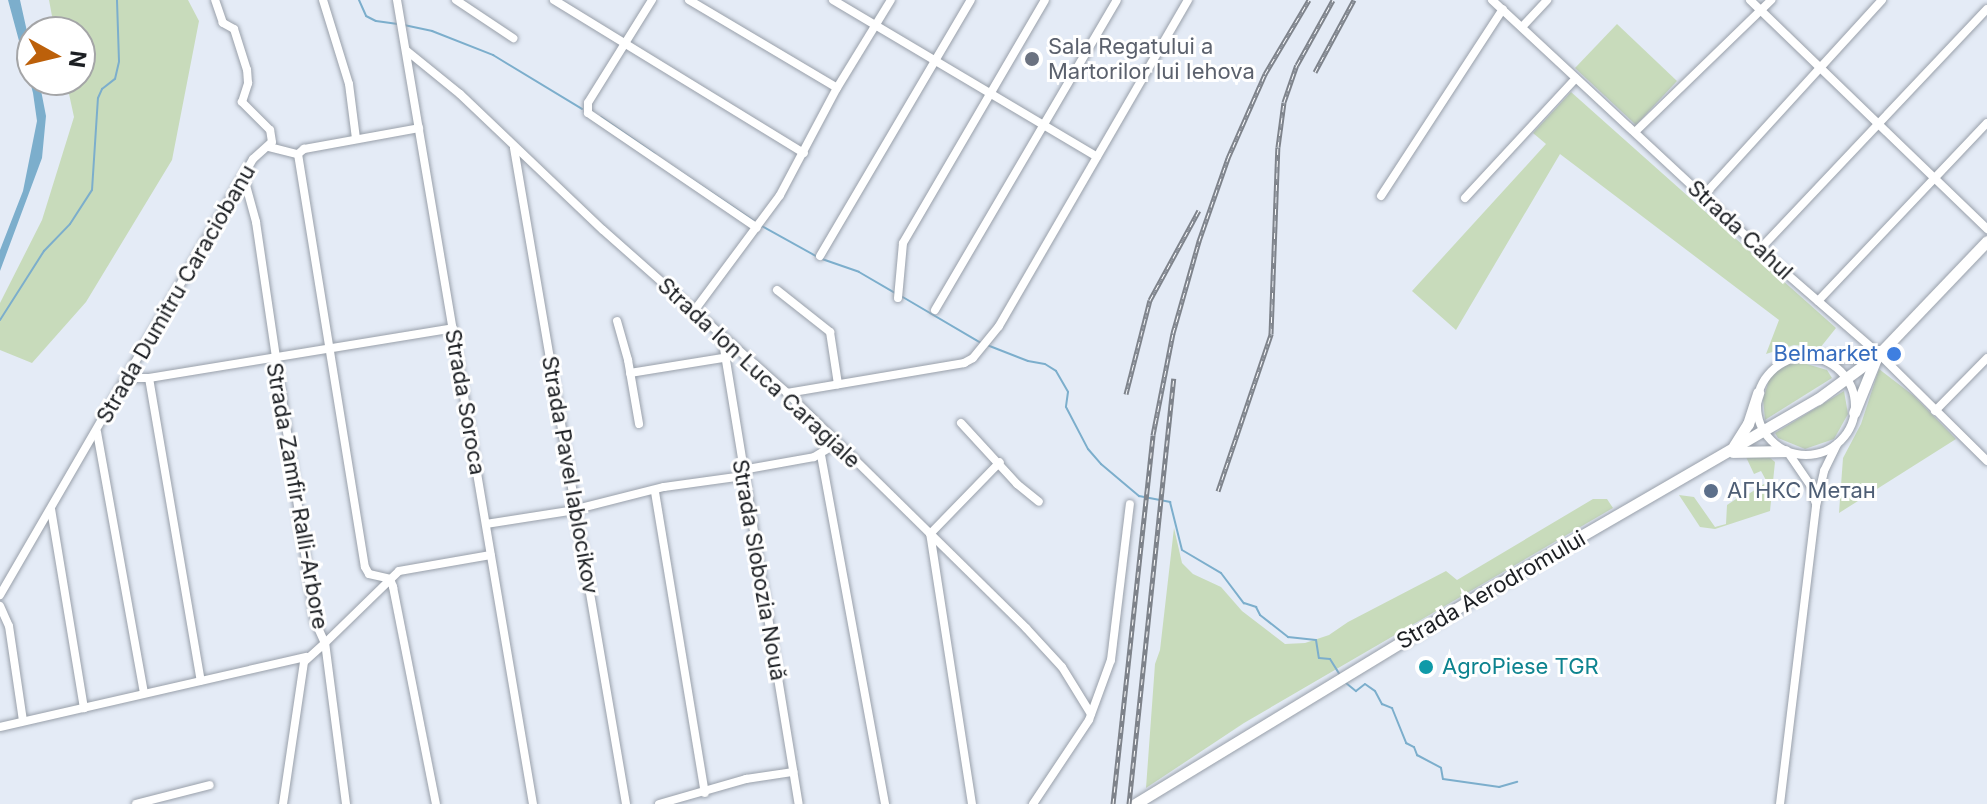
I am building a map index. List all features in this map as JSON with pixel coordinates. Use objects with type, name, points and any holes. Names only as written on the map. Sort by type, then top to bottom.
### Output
[{"type":"highway","points":[[1854,413],[1878,355],[1987,241]]},
{"type":"highway","points":[[1814,357],[1878,355]]},
{"type":"highway","name":"Strada Aerodromului","points":[[1135,804],[1481,594],[1764,432],[1847,379],[1878,355]]},
{"type":"highway","points":[[1729,453],[1748,424],[1758,393]]},
{"type":"highway","points":[[1729,453],[1786,451]]},
{"type":"street","name":"Strada Dumitru Caraciobanu","points":[[0,595],[253,159],[269,147],[273,138],[270,130],[242,102],[248,83],[247,70],[234,29],[223,23],[215,0]]},
{"type":"street","points":[[323,0],[349,84],[356,139]]},
{"type":"street","name":"Strada Soroca","points":[[397,0],[533,804]]},
{"type":"street","points":[[456,0],[513,38]]},
{"type":"street","points":[[554,0],[804,153]]},
{"type":"street","points":[[652,0],[594,94],[587,107],[590,115],[757,228]]},
{"type":"street","points":[[689,0],[837,88]]},
{"type":"street","points":[[833,0],[1097,157]]},
{"type":"street","points":[[694,311],[757,228],[804,153],[837,88],[891,0]]},
{"type":"street","points":[[820,256],[971,0]]},
{"type":"street","points":[[898,298],[903,243],[1045,0]]},
{"type":"street","points":[[935,310],[1117,0]]},
{"type":"street","points":[[787,393],[952,365],[973,358],[999,326],[1188,0]]},
{"type":"street","name":"Strada Cahul","points":[[1492,0],[1878,355],[1987,461]]},
{"type":"street","points":[[1522,27],[1547,0]]},
{"type":"street","points":[[1750,0],[1987,229]]},
{"type":"street","points":[[1635,132],[1771,0]]},
{"type":"street","points":[[1704,195],[1882,0]]},
{"type":"street","points":[[1381,196],[1503,9]]},
{"type":"street","points":[[1760,249],[1987,9]]},
{"type":"street","name":"Strada Ion Luca Caragiale","points":[[407,51],[460,94],[514,147],[787,393],[1043,646],[1062,667],[1091,714]]},
{"type":"street","points":[[1465,198],[1576,78]]},
{"type":"street","points":[[1818,301],[1987,123]]},
{"type":"street","points":[[269,147],[298,154],[356,139],[419,128]]},
{"type":"street","name":"Strada Pavel Iablocikov","points":[[514,147],[626,804]]},
{"type":"street","points":[[298,154],[365,567],[369,574],[390,579]]},
{"type":"street","name":"Strada Zamfir Ralli-Arbore","points":[[244,178],[254,204],[315,621],[325,643],[306,657],[283,804]]},
{"type":"street","points":[[777,290],[830,332],[838,384]]},
{"type":"street","points":[[617,321],[639,424]]},
{"type":"street","points":[[128,378],[149,378],[275,359],[453,328]]},
{"type":"street","name":"Strada Slobozia Nouă","points":[[722,336],[723,358],[799,804]]},
{"type":"street","points":[[1780,804],[1816,506],[1824,471],[1854,413],[1852,390],[1847,379],[1827,361],[1800,357],[1773,369],[1758,393],[1759,420],[1764,432],[1786,451],[1811,486],[1816,506]]},
{"type":"street","points":[[630,373],[723,358]]},
{"type":"street","points":[[1935,411],[1987,358]]},
{"type":"street","points":[[149,378],[201,681]]},
{"type":"street","points":[[961,423],[1017,484],[1039,502]]},
{"type":"street","points":[[97,431],[144,693]]},
{"type":"street","points":[[486,524],[576,509],[655,492],[667,486],[743,473],[821,455],[837,443]]},
{"type":"street","points":[[1786,451],[1812,455],[1837,444]]},
{"type":"street","points":[[821,455],[885,804]]},
{"type":"street","points":[[972,804],[930,534],[1000,462]]},
{"type":"street","points":[[655,492],[705,793]]},
{"type":"street","points":[[1033,804],[1091,714],[1111,660],[1130,504]]},
{"type":"street","points":[[51,508],[84,708]]},
{"type":"street","points":[[346,804],[325,643],[390,579],[408,568],[491,555]]},
{"type":"street","points":[[390,579],[436,804]]},
{"type":"street","points":[[0,606],[9,626],[23,721]]},
{"type":"street","points":[[0,727],[306,657]]},
{"type":"street","points":[[659,804],[746,779],[793,772]]},
{"type":"street","points":[[136,804],[210,785]]},
{"type":"green space","points":[[49,0],[188,0],[199,21],[172,160],[86,302],[32,363],[0,350],[0,303],[42,220],[74,117],[69,96],[96,96],[96,16],[52,16]]},
{"type":"green space","points":[[1617,24],[1677,81],[1636,125],[1575,68]]},
{"type":"green space","points":[[1571,92],[1836,328],[1820,348],[1794,345],[1766,354],[1779,320],[1560,154],[1456,330],[1412,291],[1546,144],[1533,133]]},
{"type":"green space","points":[[1800,362],[1827,370],[1832,378],[1765,420],[1763,399],[1770,377],[1783,365]]},
{"type":"green space","points":[[1879,369],[1914,396],[1956,439],[1839,513],[1843,458],[1861,424]]},
{"type":"green space","points":[[1844,391],[1848,414],[1834,439],[1805,449],[1778,438],[1775,433]]},
{"type":"green space","points":[[1746,457],[1769,457],[1775,462],[1770,511],[1715,529],[1700,527],[1679,495],[1694,497],[1715,527],[1726,524],[1727,505],[1736,499],[1735,489],[1742,488],[1747,495],[1767,482],[1761,471],[1754,474]]},
{"type":"green space","points":[[1593,499],[1607,499],[1613,508],[1244,723],[1146,788],[1155,664],[1160,650],[1174,528],[1182,563],[1193,574],[1221,587],[1242,611],[1285,644],[1305,643],[1329,635],[1446,571],[1457,580]]},
{"type":"water","points":[[8,0],[20,0],[24,16],[16,16],[16,30]]},
{"type":"water","points":[[33,96],[42,96],[46,116],[42,158],[0,271],[0,250],[23,191],[37,121]]},
{"type":"waterway","points":[[0,320],[44,251],[70,224],[92,190],[98,98],[102,89],[115,79],[119,61],[117,0]]},
{"type":"waterway","points":[[359,0],[366,16],[376,21],[398,24]]},
{"type":"waterway","points":[[404,25],[432,31],[493,55],[582,109]]},
{"type":"waterway","points":[[601,117],[655,154]]},
{"type":"waterway","points":[[670,165],[754,221]]},
{"type":"waterway","points":[[760,225],[816,256]]},
{"type":"waterway","points":[[822,259],[859,272],[895,293]]},
{"type":"waterway","points":[[901,296],[981,343]]},
{"type":"waterway","points":[[987,345],[1028,361],[1045,364],[1056,371],[1068,392],[1066,407],[1088,449],[1101,464],[1139,496],[1170,502],[1182,550],[1221,573],[1244,603],[1256,607],[1260,615],[1288,637],[1316,640],[1319,658],[1330,659],[1340,675]]},
{"type":"waterway","points":[[1346,683],[1356,691],[1365,684],[1375,691],[1382,704],[1392,708],[1406,743],[1414,747],[1417,755],[1441,768],[1443,779],[1499,787],[1517,782]]},
{"type":"railway","points":[[1113,804],[1153,435],[1173,333],[1199,241],[1228,158],[1265,74],[1309,0]]},
{"type":"railway","points":[[1218,491],[1271,334],[1278,147],[1284,102],[1297,65],[1333,0]]},
{"type":"railway","points":[[1315,72],[1354,0]]},
{"type":"railway","points":[[1126,394],[1150,300],[1199,210]]},
{"type":"railway","points":[[1129,804],[1174,378]]},
{"type":"place","name":"Sala Regatului a Martorilor lui Iehova","points":[[1032,59]]},
{"type":"place","name":"Belmarket","points":[[1894,354]]},
{"type":"place","name":"АГНКС Метан","points":[[1711,491]]},
{"type":"place","name":"AgroPiese TGR","points":[[1426,667]]}]
